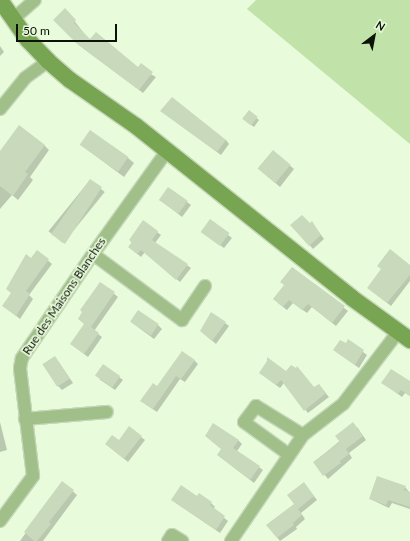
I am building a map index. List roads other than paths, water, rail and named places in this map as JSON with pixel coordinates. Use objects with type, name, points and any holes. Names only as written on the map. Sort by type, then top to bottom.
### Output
[{"type":"street","points":[[0,0],[12,20],[48,61],[167,151],[404,336],[343,404],[303,435],[288,454],[231,541]]},
{"type":"street","points":[[12,20],[35,0]]},
{"type":"street","points":[[0,109],[25,78],[48,61]]},
{"type":"street","name":"Rue des Maisons Blanches","points":[[0,521],[33,476],[25,420],[20,368],[22,358],[93,254],[167,151]]},
{"type":"street","points":[[93,254],[182,320],[205,286]]},
{"type":"street","points":[[288,454],[244,422],[256,406],[303,435]]},
{"type":"street","points":[[25,420],[107,412]]},
{"type":"street","points":[[168,541],[172,535],[182,541]]}]
